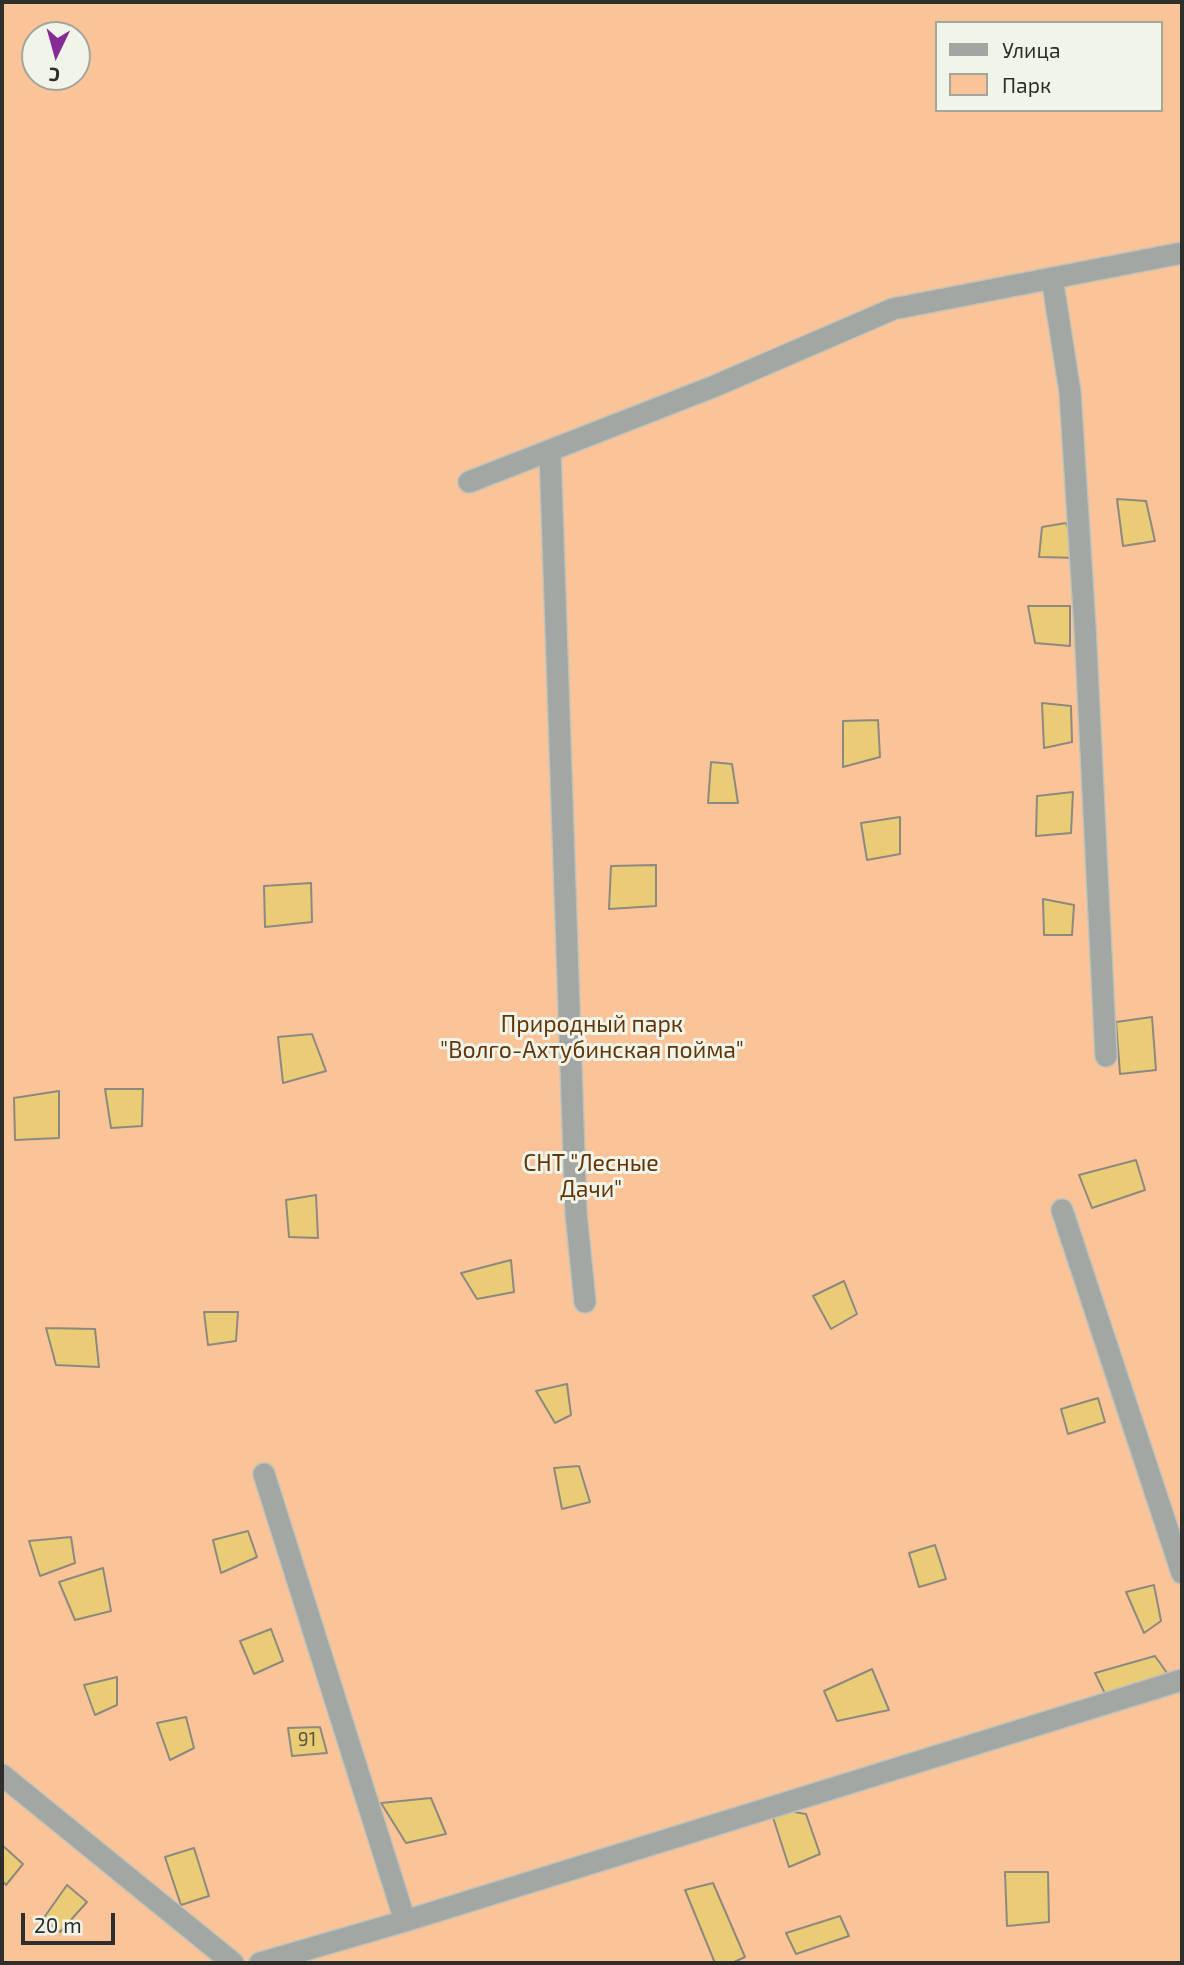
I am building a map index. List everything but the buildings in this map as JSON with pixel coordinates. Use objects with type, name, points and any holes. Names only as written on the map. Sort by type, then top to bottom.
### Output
[{"type":"street","points":[[470,482],[715,386],[892,309],[1182,253]]},
{"type":"street","points":[[1052,278],[1070,392],[1085,626],[1106,1056]]},
{"type":"street","points":[[550,451],[576,1213],[585,1302]]},
{"type":"street","points":[[1062,1210],[1182,1573]]},
{"type":"street","points":[[264,1474],[405,1921]]},
{"type":"street","points":[[260,1963],[405,1921],[1182,1680]]},
{"type":"street","points":[[2,1775],[233,1963]]},
{"type":"green space","name":"СНТ \"Лесные Дачи\"","points":[[2,2],[1182,2],[1182,1963],[2,1963]]},
{"type":"park label","name":"Природный парк \"Волго-Ахтубинская пойма\"","points":[[592,1037]]}]
